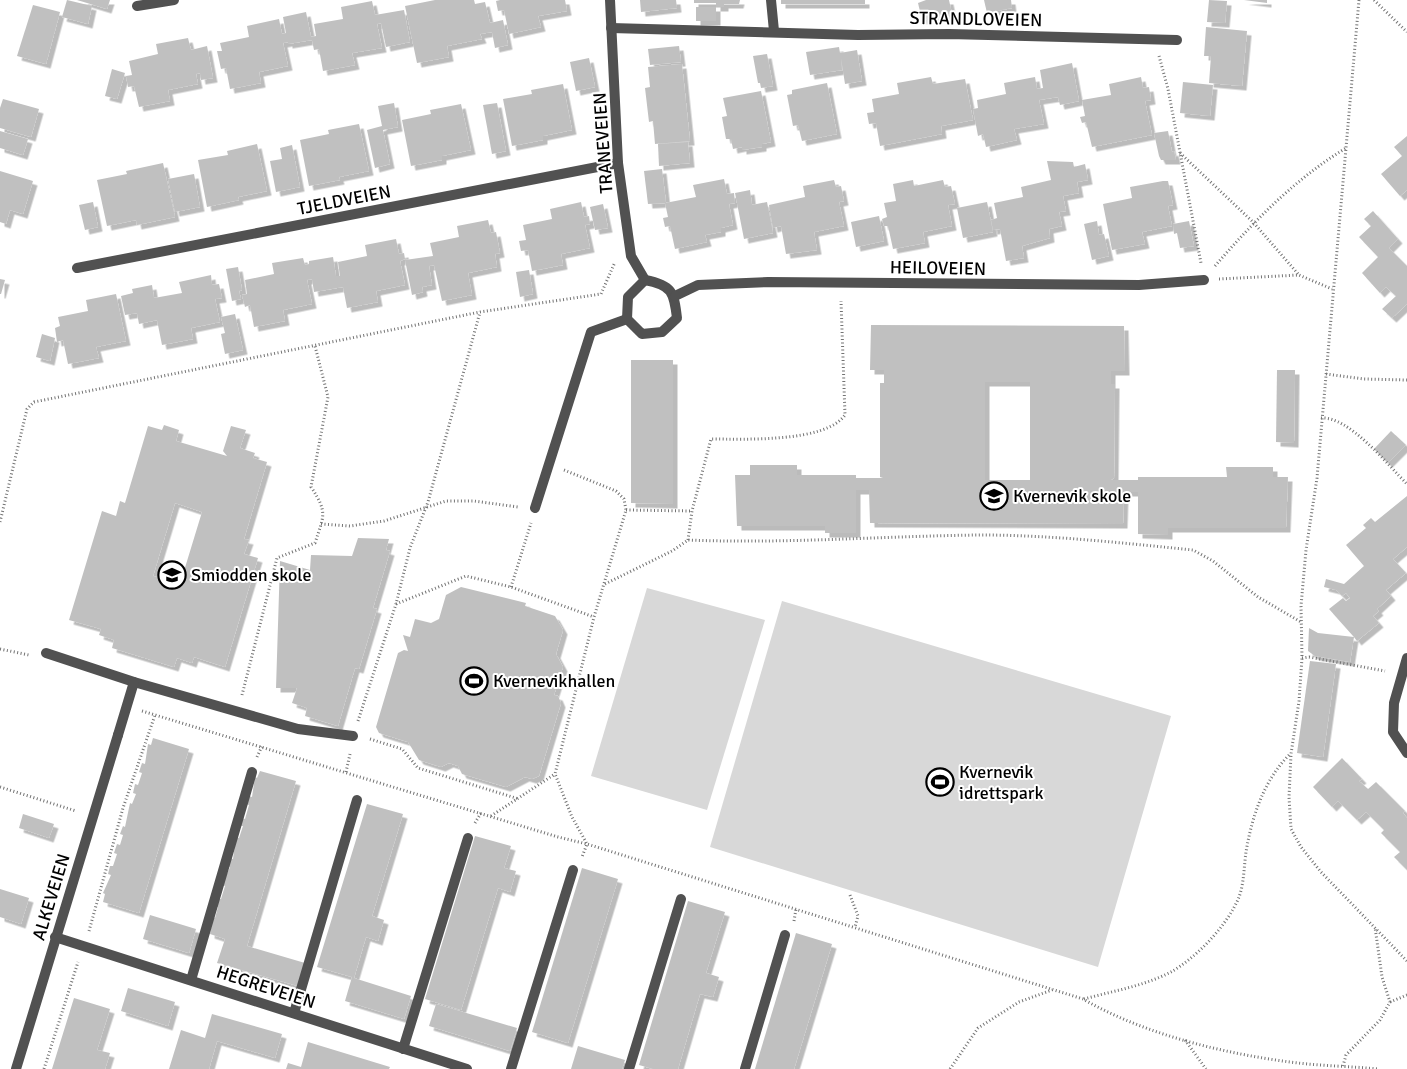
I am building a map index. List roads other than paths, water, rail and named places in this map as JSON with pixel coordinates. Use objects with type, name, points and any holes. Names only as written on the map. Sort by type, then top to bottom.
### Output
[{"type":"street","points":[[137,6],[174,0]]},
{"type":"street","name":"TRANEVEIEN","points":[[610,0],[618,163],[631,256],[645,280]]},
{"type":"street","points":[[771,0],[774,31]]},
{"type":"street","name":"STRANDLOVEIEN","points":[[611,28],[774,31],[858,35],[949,34],[1177,40]]},
{"type":"street","name":"TJELDVEIEN","points":[[77,268],[618,163]]},
{"type":"street","points":[[645,280],[663,283],[675,296],[677,318],[662,332],[642,334],[627,319],[628,297],[645,280]]},
{"type":"street","name":"HEILOVEIEN","points":[[675,296],[698,286],[768,282],[1139,286],[1204,280]]},
{"type":"street","points":[[535,508],[591,332],[627,319]]},
{"type":"street","points":[[46,653],[134,682],[298,729],[353,736]]},
{"type":"street","points":[[1407,658],[1394,703],[1393,732],[1407,753]]},
{"type":"street","name":"ALKEVEIEN","points":[[16,1069],[134,682]]},
{"type":"street","points":[[190,980],[252,772]]},
{"type":"street","points":[[294,1013],[357,800]]},
{"type":"street","points":[[403,1049],[468,838]]},
{"type":"street","points":[[511,1069],[573,870]]},
{"type":"street","points":[[629,1069],[681,898]]},
{"type":"street","points":[[745,1069],[785,935]]},
{"type":"street","name":"HEGREVEIEN","points":[[55,937],[467,1069]]},
{"type":"place","name":"Kvernevik skole","points":[[994,496]]},
{"type":"place","name":"Smiodden skole","points":[[172,575]]},
{"type":"place","name":"Kvernevikhallen","points":[[474,681]]},
{"type":"place","name":"Kvernevik idrettspark","points":[[940,782]]}]
